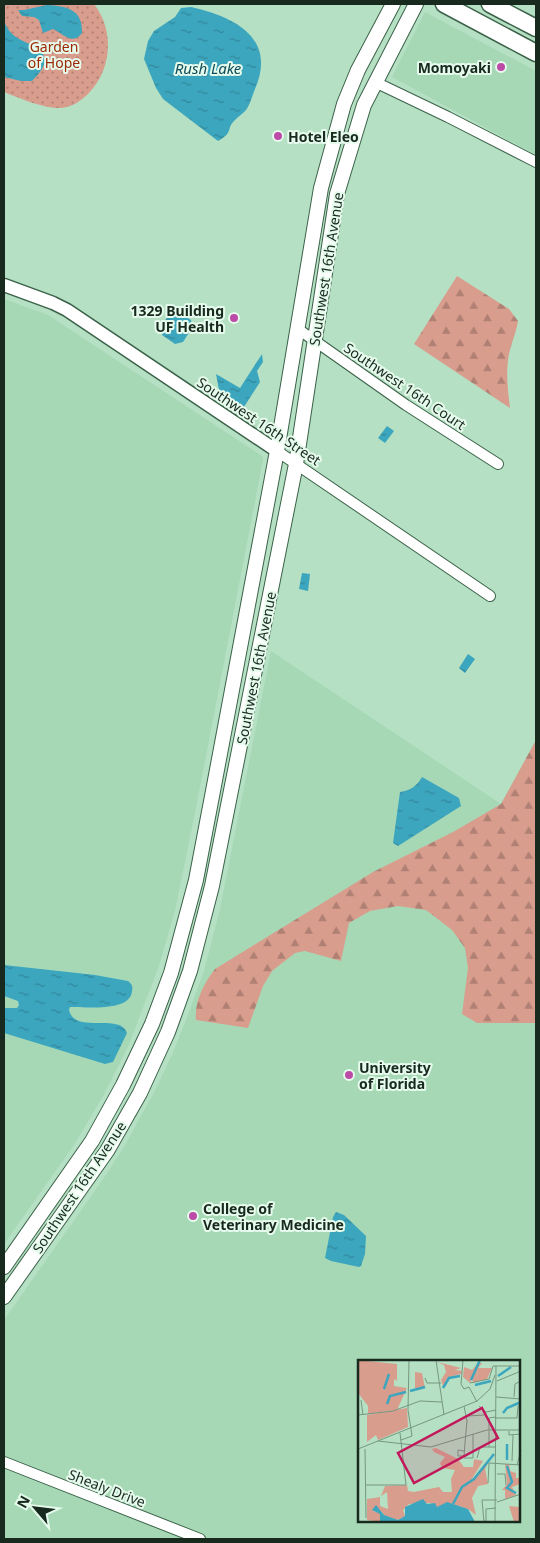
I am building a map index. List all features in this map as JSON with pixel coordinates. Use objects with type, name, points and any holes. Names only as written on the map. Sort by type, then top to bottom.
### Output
[{"type":"main road","name":"Southwest 16th Avenue","points":[[4,1267],[92,1141],[152,1024],[171,973],[196,880],[277,451],[321,188],[344,104],[358,70],[393,4]]},
{"type":"main road","name":"Southwest 16th Avenue","points":[[4,1297],[107,1151],[140,1093],[168,1032],[190,971],[214,876],[296,464],[337,194],[359,118],[375,82],[416,4]]},
{"type":"main road","points":[[444,4],[536,53]]},
{"type":"main road","points":[[490,4],[536,28]]},
{"type":"street","points":[[375,82],[536,162]]},
{"type":"street","name":"Southwest 16th Street","points":[[4,285],[53,303],[75,315],[490,596]]},
{"type":"street","name":"Southwest 16th Court","points":[[298,329],[406,405],[498,464]]},
{"type":"street","name":"Shealy Drive","points":[[4,1462],[200,1539]]},
{"type":"shaded area","points":[[425,12],[536,71],[536,155],[392,77]]},
{"type":"shaded area","points":[[4,299],[48,315],[262,456],[263,460],[175,911],[159,966],[128,1047],[102,1098],[74,1145],[4,1244]]},
{"type":"shaded area","name":"University of Florida","points":[[271,651],[501,804],[536,740],[536,1539],[4,1539],[4,1320],[125,1145],[172,1055],[204,971],[220,909]]},
{"type":"green space","name":"Garden of Hope","points":[[4,4],[94,4],[105,26],[108,38],[108,51],[102,74],[87,95],[73,105],[52,108],[35,104],[4,92]]},
{"type":"green space","points":[[457,276],[509,309],[518,321],[507,366],[510,408],[414,344]]},
{"type":"green space","points":[[536,740],[536,1023],[477,1023],[462,1014],[468,968],[465,948],[452,930],[426,910],[398,906],[370,911],[349,923],[341,961],[305,951],[295,953],[272,971],[263,986],[248,1028],[196,1020],[197,1006],[201,993],[215,969],[373,872],[453,832],[501,804]]},
{"type":"water","points":[[47,5],[61,6],[72,10],[80,19],[82,33],[75,39],[71,39],[53,29],[43,33],[39,20],[34,17],[22,16],[18,10]]},
{"type":"water","name":"Rush Lake","points":[[191,7],[223,17],[236,24],[248,33],[256,43],[260,56],[260,71],[249,106],[232,124],[228,133],[218,141],[163,99],[156,88],[144,59],[148,41],[154,31],[175,17],[181,8]]},
{"type":"water","points":[[4,21],[14,35],[40,50],[45,59],[40,72],[32,81],[21,81],[4,77]]},
{"type":"water","points":[[178,312],[191,320],[192,328],[183,342],[175,344],[162,335],[161,327],[170,313]]},
{"type":"water","points":[[262,354],[263,362],[257,371],[260,382],[244,407],[219,390],[216,374],[240,388]]},
{"type":"water","points":[[387,426],[394,431],[385,443],[378,438]]},
{"type":"water","points":[[302,573],[310,574],[308,591],[299,589]]},
{"type":"water","points":[[468,654],[475,659],[465,673],[459,668]]},
{"type":"water","points":[[422,777],[459,798],[461,806],[398,846],[393,843],[400,792],[413,788]]},
{"type":"water","points":[[4,965],[95,975],[128,981],[132,986],[132,991],[130,998],[124,1002],[106,1007],[70,1007],[69,1010],[73,1017],[80,1021],[116,1024],[123,1027],[127,1033],[113,1062],[105,1064],[4,1033],[4,1008],[17,1008],[19,1005],[18,1001],[4,996]]},
{"type":"water","points":[[336,1212],[344,1215],[366,1236],[365,1254],[359,1267],[325,1258],[333,1217]]},
{"type":"place","name":"Momoyaki","points":[[501,67]]},
{"type":"place","name":"Hotel Eleo","points":[[278,136]]},
{"type":"place","name":"1329 Building UF Health","points":[[234,318]]},
{"type":"place","name":"University of Florida","points":[[349,1075]]},
{"type":"place","name":"College of Veterinary Medicine","points":[[193,1216]]}]
